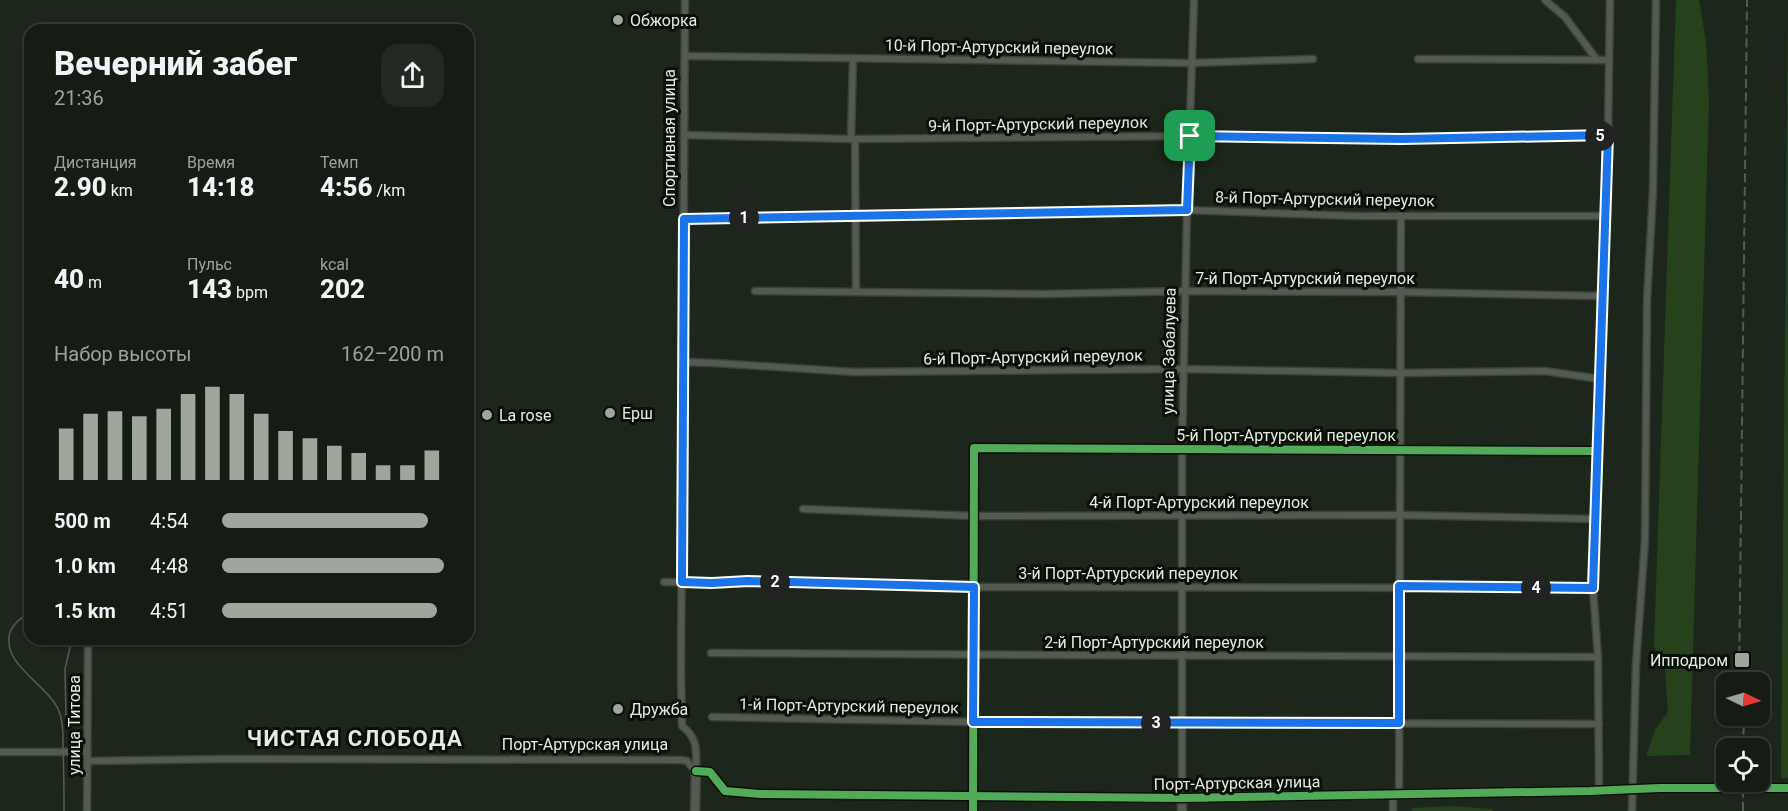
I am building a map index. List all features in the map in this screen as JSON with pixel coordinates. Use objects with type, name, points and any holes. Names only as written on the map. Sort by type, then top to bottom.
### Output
[{"type":"street","name":"Спортивная улица","points":[[685,0],[682,726],[693,736],[696,746],[695,811]]},
{"type":"street","name":"улица Забалуева","points":[[1182,811],[1182,448],[1194,0]]},
{"type":"street","points":[[1545,0],[1565,17],[1597,60]]},
{"type":"street","points":[[1599,789],[1598,657],[1593,588],[1608,135],[1610,0]]},
{"type":"street","points":[[1632,811],[1636,664],[1645,546],[1647,301],[1653,201],[1656,0]]},
{"type":"street","name":"10-й Порт-Артурский переулок","points":[[685,56],[1191,63],[1313,59]]},
{"type":"street","points":[[853,58],[856,292]]},
{"type":"street","points":[[1418,58],[1609,60]]},
{"type":"street","name":"9-й Порт-Артурский переулок","points":[[685,135],[853,139],[1190,136],[1402,139],[1608,135]]},
{"type":"street","name":"8-й Порт-Артурский переулок","points":[[684,219],[1187,210],[1356,216],[1605,216]]},
{"type":"street","points":[[1394,811],[1400,655],[1401,215]]},
{"type":"street","name":"7-й Порт-Артурский переулок","points":[[755,291],[1044,294],[1185,291],[1400,292],[1602,296]]},
{"type":"street","name":"6-й Порт-Артурский переулок","points":[[683,362],[854,372],[1185,369],[1400,373],[1545,371],[1600,379]]},
{"type":"street","name":"5-й Порт-Артурский переулок","points":[[974,516],[974,448],[1597,451]]},
{"type":"street","name":"4-й Порт-Артурский переулок","points":[[803,509],[974,516],[1400,515],[1595,519]]},
{"type":"street","points":[[973,811],[974,516]]},
{"type":"street","name":"3-й Порт-Артурский переулок","points":[[664,582],[748,581],[974,587],[1593,588]]},
{"type":"street","name":"улица Титова","points":[[87,811],[88,645]]},
{"type":"street","name":"2-й Порт-Артурский переулок","points":[[711,653],[974,656],[1598,657]]},
{"type":"street","name":"1-й Порт-Артурский переулок","points":[[712,717],[973,722],[1599,724]]},
{"type":"street","points":[[0,752],[87,752]]},
{"type":"street","name":"Порт-Артурская улица","points":[[87,761],[681,760],[687,761],[696,771],[710,772],[725,791],[760,794],[1182,798],[1590,791],[1633,788],[1788,788]]},
{"type":"green space","points":[[1676,0],[1699,0],[1706,41],[1709,99],[1690,755],[1646,756],[1655,730],[1668,712],[1665,669],[1654,646]]},
{"type":"green space","points":[[1788,0],[1788,778],[1781,778]]},
{"type":"green space","points":[[1452,806],[1493,811],[1411,811],[1413,808]]},
{"type":"tram line","points":[[24,616],[10,632],[9,644],[12,655],[19,666],[47,694],[60,714],[63,732],[64,811]]},
{"type":"tram line","points":[[66,721],[65,669],[71,645]]},
{"type":"railway","points":[[1739,672],[1747,0]]},
{"type":"railway","points":[[1743,738],[1744,726]]},
{"type":"railway","points":[[1743,792],[1743,811]]},
{"type":"cycle path","points":[[973,811],[974,448],[1597,451]]},
{"type":"cycle path","points":[[696,771],[710,772],[725,791],[760,794],[1182,798],[1660,788],[1788,788]]},
{"type":"place","name":"Обжорка","points":[[618,20]]},
{"type":"place","name":"Ерш","points":[[610,413]]},
{"type":"place","name":"La rose","points":[[487,415]]},
{"type":"place","name":"Ипподром","points":[[1742,660]]},
{"type":"place","name":"Дружба","points":[[618,709]]},
{"type":"district","name":"ЧИСТАЯ СЛОБОДА","points":[[355,738]]},
{"type":"route","points":[[1608,135],[1593,588],[1399,586],[1399,723],[973,722],[974,587],[748,581],[682,582],[684,219],[1187,210],[1190,136],[1402,139],[1608,135]]}]
